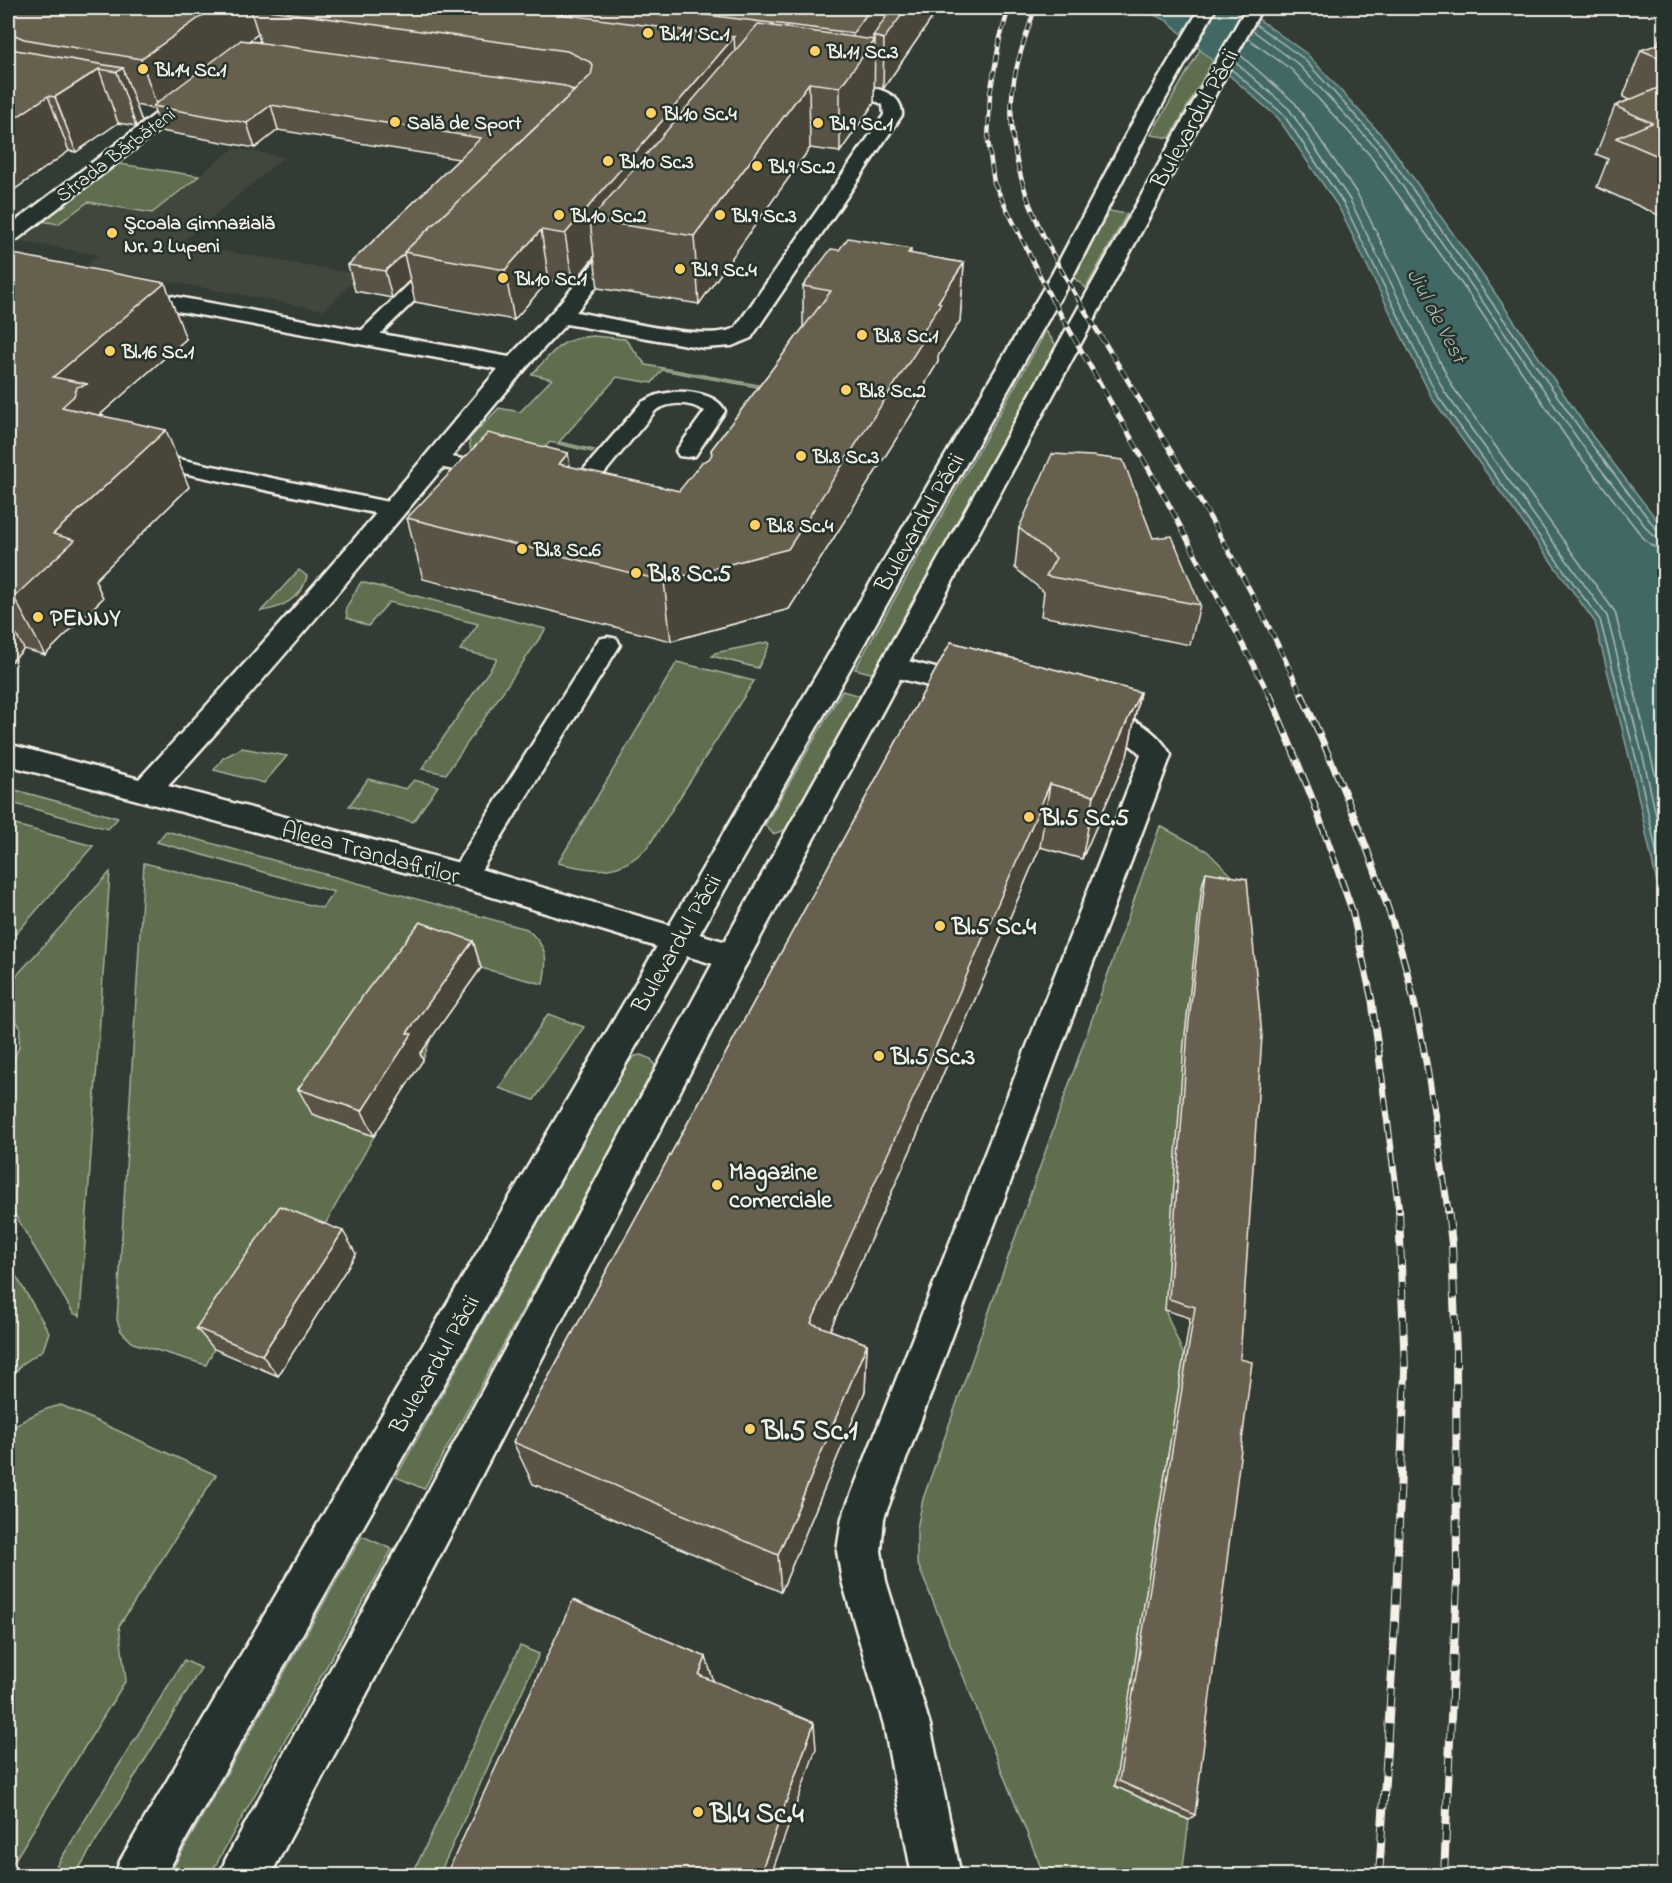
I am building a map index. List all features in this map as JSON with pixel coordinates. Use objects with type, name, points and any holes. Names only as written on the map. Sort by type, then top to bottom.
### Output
[{"type":"main road","name":"Bulevardul Păcii","points":[[138,1875],[1063,274],[1140,127],[1208,8]]},
{"type":"main road","name":"Bulevardul Păcii","points":[[243,1875],[436,1519],[733,957],[1254,8]]},
{"type":"main road","name":"Strada Bărbăteni","points":[[8,237],[207,85]]},
{"type":"main road","points":[[561,316],[704,341],[732,339],[743,333],[892,115],[894,108],[891,101],[861,87],[812,86]]},
{"type":"main road","points":[[139,115],[161,118]]},
{"type":"main road","points":[[146,791],[214,717],[436,460],[514,365],[561,316],[636,225]]},
{"type":"main road","points":[[111,292],[514,365]]},
{"type":"main road","points":[[892,667],[1008,697]]},
{"type":"main road","points":[[937,1875],[907,1725],[864,1581],[859,1551],[863,1518],[1156,754],[1140,736],[1124,726],[1054,709]]},
{"type":"main road","name":"Aleea Trandafirilor","points":[[8,755],[463,876],[733,957]]},
{"type":"lane","points":[[365,338],[450,254]]},
{"type":"lane","points":[[580,488],[648,406],[661,399],[674,398],[703,402],[714,408],[715,411],[687,451]]},
{"type":"lane","points":[[123,454],[393,510]]},
{"type":"lane","points":[[436,460],[514,475]]},
{"type":"lane","points":[[558,484],[603,493]]},
{"type":"lane","points":[[463,876],[608,645]]},
{"type":"shaded area","name":"Şcoala Gimnazială Nr. 2 Lupeni","points":[[234,148],[284,157],[181,243],[360,275],[324,310],[86,266],[98,255],[20,241],[46,222],[58,224],[88,202],[152,213]]},
{"type":"green space","points":[[1224,8],[1242,8],[1170,138],[1151,135]]},
{"type":"green space","points":[[119,164],[199,176],[152,213],[88,202],[58,224],[42,221]]},
{"type":"green space","points":[[1109,211],[1127,214],[1086,288],[1073,277]]},
{"type":"green space","points":[[1046,331],[1056,345],[874,674],[855,669]]},
{"type":"green space","points":[[593,336],[625,339],[646,365],[792,391],[790,393],[662,370],[652,383],[617,377],[559,442],[594,450],[592,452],[550,442],[530,464],[471,452],[469,439],[499,408],[520,412],[552,379],[532,374],[558,347],[572,340]]},
{"type":"green space","points":[[299,570],[307,576],[296,596],[276,608],[261,611]]},
{"type":"green space","points":[[361,582],[546,629],[446,774],[422,769],[497,659],[460,650],[478,624],[389,602],[368,626],[347,618],[346,608]]},
{"type":"green space","points":[[768,642],[770,644],[758,668],[712,656],[715,653]]},
{"type":"green space","points":[[677,662],[754,681],[648,847],[626,863],[606,869],[558,863]]},
{"type":"green space","points":[[842,691],[861,696],[785,830],[773,834],[765,825]]},
{"type":"green space","points":[[242,748],[287,756],[264,783],[214,770],[223,758]]},
{"type":"green space","points":[[368,779],[406,789],[414,780],[438,786],[413,822],[349,806]]},
{"type":"green space","points":[[8,788],[118,818],[108,829],[8,802]]},
{"type":"green space","points":[[8,823],[93,846],[8,943]]},
{"type":"green space","points":[[1160,826],[1207,851],[1247,891],[1165,1310],[1184,1356],[1115,1786],[1189,1820],[1182,1875],[1044,1875],[917,1562],[917,1529],[923,1499]]},
{"type":"green space","points":[[166,831],[527,929],[543,948],[546,960],[543,984],[481,968],[429,949],[430,1040],[423,1060],[362,1040],[312,1114],[374,1136],[317,1239],[214,1349],[206,1365],[133,1343],[121,1331],[117,1320],[144,863],[322,908],[334,892],[157,842]]},
{"type":"green space","points":[[110,872],[80,1316],[73,1313],[8,1203],[8,1072],[19,1047],[20,1027],[8,1008],[8,985]]},
{"type":"green space","points":[[548,1014],[584,1027],[534,1100],[499,1088]]},
{"type":"green space","points":[[641,1055],[651,1059],[656,1067],[424,1489],[396,1477],[625,1067],[635,1056]]},
{"type":"green space","points":[[8,1262],[49,1332],[43,1350],[21,1365],[8,1382]]},
{"type":"green space","points":[[61,1405],[216,1475],[119,1626],[126,1680],[8,1871],[8,1431],[33,1415]]},
{"type":"green space","points":[[362,1536],[392,1549],[210,1875],[169,1875]]},
{"type":"green space","points":[[520,1646],[539,1654],[439,1875],[412,1875]]},
{"type":"green space","points":[[184,1660],[201,1668],[75,1875],[51,1875]]},
{"type":"water","name":"Jiul de Vest","points":[[1137,8],[1243,8],[1307,54],[1386,140],[1484,277],[1593,437],[1664,529],[1664,916],[1632,768],[1595,622],[1432,398],[1339,208],[1278,118],[1166,20]]},
{"type":"building","points":[[16,8],[213,8],[141,59],[24,39],[8,32],[8,20]]},
{"type":"building","points":[[253,8],[516,8],[734,37],[565,234],[541,230],[505,270],[404,252],[591,75],[593,66],[590,62],[567,51]]},
{"type":"building","points":[[650,8],[871,8],[853,33]]},
{"type":"building","points":[[892,8],[907,8],[884,39],[873,36]]},
{"type":"building","points":[[758,24],[875,40],[840,87],[809,83],[694,236],[590,220]]},
{"type":"building","points":[[241,40],[565,86],[574,91],[385,271],[348,265],[481,138],[271,105],[247,123],[153,106]]},
{"type":"building","points":[[1665,42],[1665,60],[1641,50]]},
{"type":"building","points":[[8,46],[16,50],[123,68],[117,72],[99,69],[55,97],[48,96],[8,123]]},
{"type":"building","points":[[1665,85],[1665,159],[1616,138],[1652,123],[1615,106]]},
{"type":"building","points":[[848,238],[911,249],[908,253],[964,263],[938,302],[941,303],[923,332],[928,333],[788,549],[664,581],[407,518],[488,433],[568,453],[559,464],[679,491],[702,462],[709,459],[712,454],[711,450],[831,291],[803,286],[831,249],[839,250]]},
{"type":"building","points":[[8,253],[165,283],[53,377],[88,384],[77,387],[74,396],[62,407],[166,430],[53,534],[75,540],[14,597],[8,595]]},
{"type":"building","points":[[1052,454],[1123,460],[1153,538],[1172,536],[1200,605],[1046,576],[1056,558],[1019,528]]},
{"type":"building","points":[[951,642],[1140,692],[1094,796],[1050,784],[915,1094],[811,1323],[867,1344],[778,1555],[513,1442]]},
{"type":"building","points":[[1206,872],[1247,879],[1262,1036],[1240,1359],[1252,1362],[1195,1815],[1119,1781],[1195,1307],[1169,1299],[1188,1030]]},
{"type":"building","points":[[420,922],[473,941],[407,1033],[412,1034],[362,1111],[298,1089],[367,990]]},
{"type":"building","points":[[280,1206],[343,1231],[262,1355],[196,1328]]},
{"type":"building","points":[[573,1600],[706,1657],[699,1675],[814,1723],[760,1875],[446,1875]]},
{"type":"railway","points":[[1009,8],[1000,38],[990,94],[988,141],[994,183],[1053,302]]},
{"type":"railway","points":[[1035,8],[1013,85],[1012,124],[1015,151],[1021,178],[1041,230],[1080,302]]},
{"type":"railway","points":[[1053,301],[1167,501],[1270,696]]},
{"type":"railway","points":[[1079,301],[1225,544],[1302,696]]},
{"type":"railway","points":[[1270,695],[1314,803],[1352,910],[1372,1001],[1399,1211]]},
{"type":"railway","points":[[1302,695],[1360,831],[1397,936],[1426,1061],[1448,1211]]},
{"type":"railway","points":[[1379,1876],[1395,1623],[1405,1371],[1399,1210]]},
{"type":"railway","points":[[1444,1876],[1457,1582],[1456,1353],[1452,1244],[1448,1210]]},
{"type":"place","name":"Bl.11 Sc.1","points":[[648,33]]},
{"type":"place","name":"Bl.11 Sc.3","points":[[815,51]]},
{"type":"place","name":"Bl.14 Sc.1","points":[[143,69]]},
{"type":"place","name":"Bl.10 Sc.4","points":[[651,113]]},
{"type":"place","name":"Sală de Sport","points":[[395,122]]},
{"type":"place","name":"Bl.9 Sc.1","points":[[818,123]]},
{"type":"place","name":"Bl.10 Sc.3","points":[[608,161]]},
{"type":"place","name":"Bl.9 Sc.2","points":[[757,166]]},
{"type":"place","name":"Bl.10 Sc.2","points":[[559,215]]},
{"type":"place","name":"Bl.9 Sc.3","points":[[720,215]]},
{"type":"place","name":"Şcoala Gimnazială Nr. 2 Lupeni","points":[[112,233]]},
{"type":"place","name":"Bl.9 Sc.4","points":[[680,269]]},
{"type":"place","name":"Bl.10 Sc.1","points":[[503,278]]},
{"type":"place","name":"Bl.8 Sc.1","points":[[862,335]]},
{"type":"place","name":"Bl.16 Sc.1","points":[[110,351]]},
{"type":"place","name":"Bl.8 Sc.2","points":[[846,390]]},
{"type":"place","name":"Bl.8 Sc.3","points":[[801,456]]},
{"type":"place","name":"Bl.8 Sc.4","points":[[755,525]]},
{"type":"place","name":"Bl.8 Sc.6","points":[[522,549]]},
{"type":"place","name":"Bl.8 Sc.5","points":[[636,573]]},
{"type":"place","name":"PENNY","points":[[38,617]]},
{"type":"place","name":"Bl.5 Sc.5","points":[[1029,817]]},
{"type":"place","name":"Bl.5 Sc.4","points":[[940,926]]},
{"type":"place","name":"Bl.5 Sc.3","points":[[879,1056]]},
{"type":"place","name":"Magazine comerciale","points":[[717,1185]]},
{"type":"place","name":"Bl.5 Sc.1","points":[[750,1429]]},
{"type":"place","name":"Bl.4 Sc.4","points":[[698,1812]]}]
